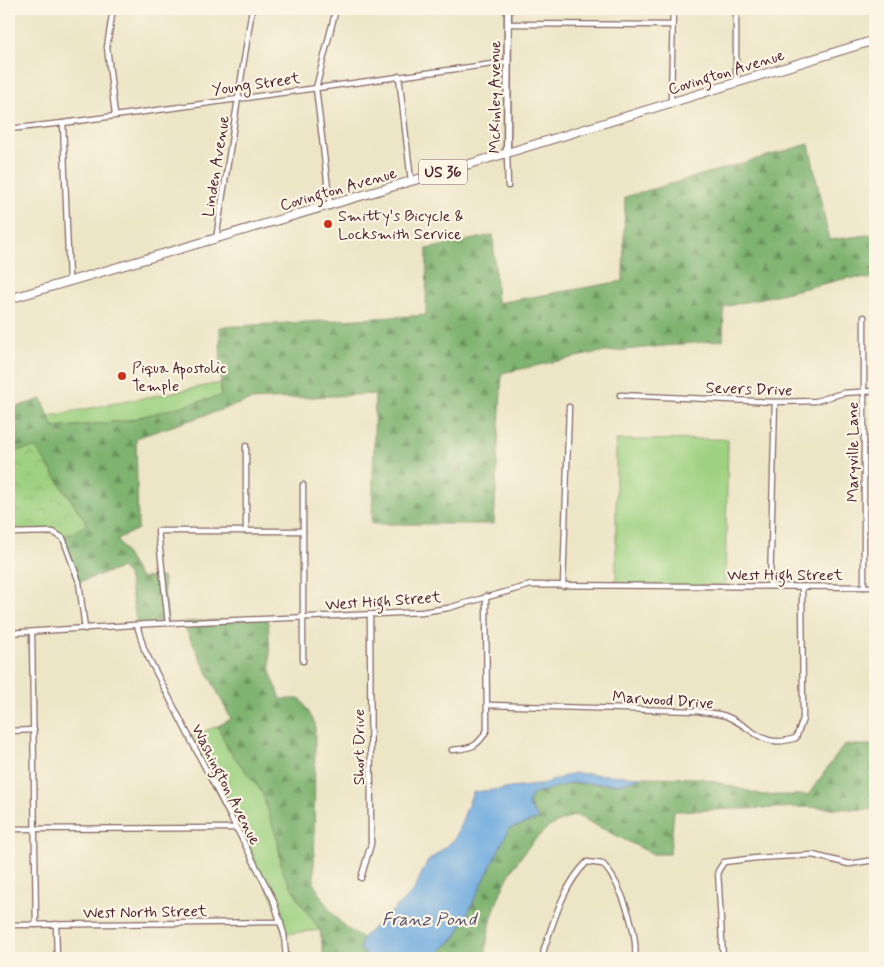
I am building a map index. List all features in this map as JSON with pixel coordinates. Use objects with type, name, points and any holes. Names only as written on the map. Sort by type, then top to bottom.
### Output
[{"type":"main road","name":"Covington Avenue","points":[[9,299],[507,153],[736,81],[875,40]]},
{"type":"street","points":[[113,9],[107,47],[115,115]]},
{"type":"street","name":"Linden Avenue","points":[[216,238],[252,9]]},
{"type":"street","points":[[330,205],[316,88],[336,9],[408,9]]},
{"type":"street","name":"McKinley Avenue","points":[[508,9],[508,186]]},
{"type":"street","points":[[671,102],[673,9]]},
{"type":"street","points":[[736,9],[736,81]]},
{"type":"street","points":[[508,24],[672,25]]},
{"type":"street","name":"Young Street","points":[[9,128],[62,123],[507,62]]},
{"type":"street","points":[[400,76],[411,181]]},
{"type":"street","points":[[62,123],[69,280]]},
{"type":"street","name":"Maryville Lane","points":[[864,318],[864,587]]},
{"type":"street","name":"Severs Drive","points":[[620,395],[775,402],[816,401],[843,392],[875,391]]},
{"type":"street","points":[[770,586],[775,402]]},
{"type":"street","points":[[563,586],[569,407]]},
{"type":"street","points":[[246,446],[246,531]]},
{"type":"street","points":[[303,485],[303,661]]},
{"type":"street","points":[[168,623],[158,531],[303,531]]},
{"type":"street","points":[[9,532],[46,532],[59,535],[67,546],[78,582],[85,629]]},
{"type":"street","name":"West High Street","points":[[9,633],[137,624],[370,614],[448,608],[530,585],[875,587]]},
{"type":"street","name":"Marwood Drive","points":[[488,705],[697,711],[726,716],[750,729],[759,738],[780,743],[796,738],[803,719],[802,587]]},
{"type":"street","points":[[452,750],[470,748],[481,742],[487,730],[486,596]]},
{"type":"street","name":"Short Drive","points":[[361,878],[371,844],[370,614]]},
{"type":"street","name":"Washington Avenue","points":[[137,624],[144,649],[273,899],[281,922],[286,958]]},
{"type":"street","points":[[32,632],[36,924]]},
{"type":"street","points":[[9,731],[34,730]]},
{"type":"street","points":[[9,829],[235,828]]},
{"type":"street","points":[[723,958],[718,870],[724,862],[756,858],[814,855],[849,864],[875,860]]},
{"type":"street","points":[[543,958],[544,949],[562,897],[574,876],[587,862],[603,864],[613,875],[627,909],[636,948],[635,958]]},
{"type":"street","name":"West North Street","points":[[9,925],[281,922]]},
{"type":"street","points":[[56,924],[57,958]]},
{"type":"green space","points":[[809,144],[829,240],[875,234],[875,279],[848,278],[724,307],[723,340],[595,353],[502,373],[494,524],[372,524],[375,394],[251,400],[136,438],[138,529],[117,539],[140,578],[163,577],[168,623],[137,625],[128,575],[121,568],[79,582],[63,538],[87,523],[36,448],[9,452],[9,409],[42,399],[54,428],[125,421],[221,396],[220,327],[426,315],[427,249],[493,235],[497,303],[623,281],[625,197]]},
{"type":"green space","points":[[221,383],[221,396],[125,421],[54,428],[49,416]]},
{"type":"green space","points":[[728,439],[725,586],[616,586],[616,440]]},
{"type":"green space","points":[[36,448],[87,524],[63,538],[53,532],[9,533],[9,452]]},
{"type":"green space","points":[[268,618],[271,674],[281,699],[301,699],[315,723],[314,884],[331,912],[346,928],[362,938],[360,949],[370,958],[324,958],[320,930],[301,903],[282,870],[278,842],[262,792],[228,749],[218,726],[231,719],[182,622]]},
{"type":"green space","points":[[218,726],[228,749],[262,792],[278,842],[282,870],[301,903],[320,930],[284,934],[273,899],[189,737]]},
{"type":"green space","points":[[844,745],[875,745],[875,810],[807,807],[674,811],[670,854],[653,854],[575,815],[544,831],[520,857],[502,889],[496,906],[487,941],[486,958],[433,958],[456,937],[509,829],[539,819],[528,804],[531,795],[571,783],[621,784],[643,777],[701,778],[763,795],[808,795]]},
{"type":"water","name":"Franz Pond","points":[[574,773],[643,777],[621,784],[571,783],[531,795],[528,805],[539,819],[509,829],[456,937],[433,958],[370,958],[360,949],[362,938],[413,892],[427,862],[455,839],[473,792],[539,785]]},
{"type":"place","name":"Smitty's Bicycle & Locksmith Service","points":[[328,224]]},
{"type":"place","name":"Piqua Apostolic Temple","points":[[122,376]]}]
